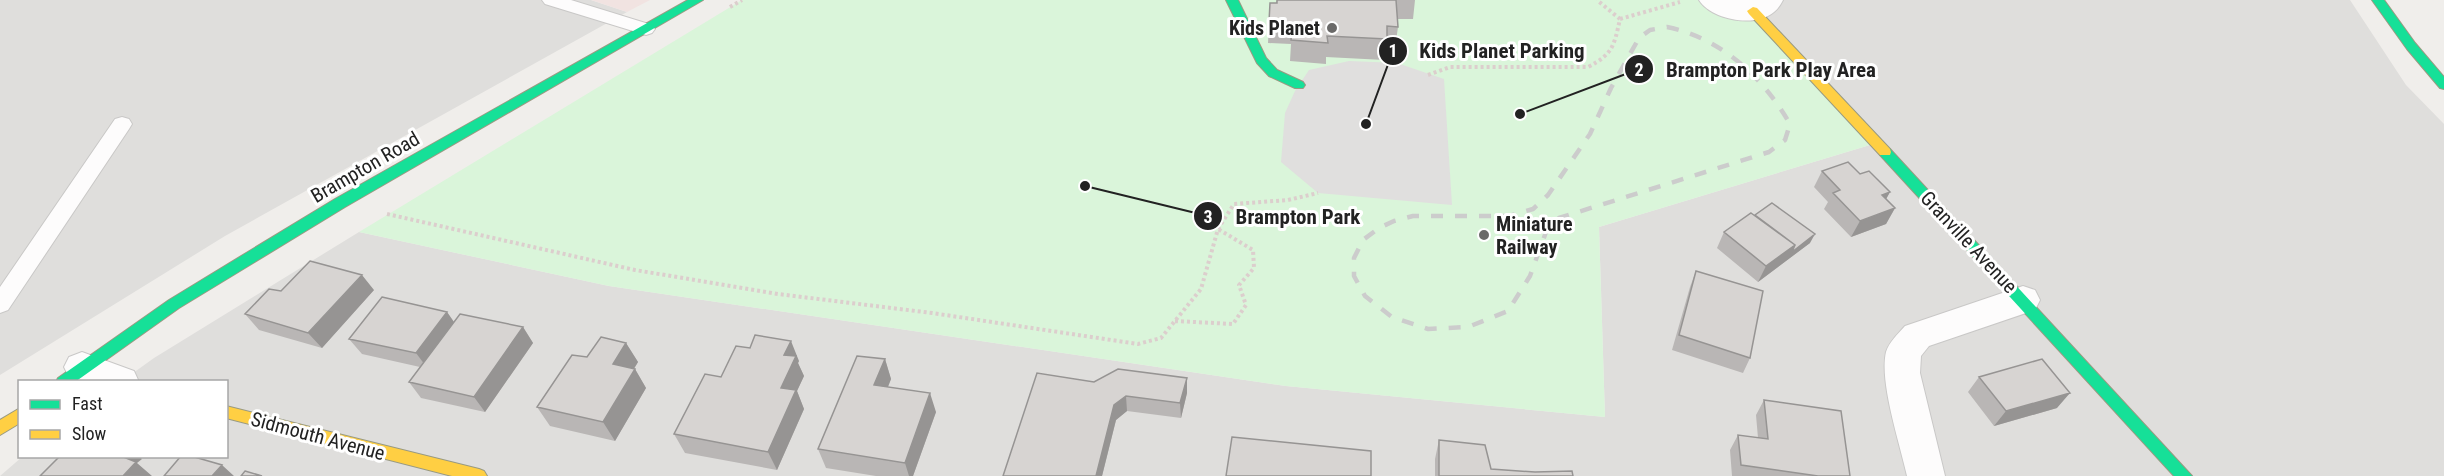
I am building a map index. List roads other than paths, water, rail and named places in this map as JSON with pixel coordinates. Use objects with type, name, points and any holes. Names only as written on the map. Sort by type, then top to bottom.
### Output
[{"type":"main road","name":"Brampton Road","points":[[72,374],[174,304],[340,203],[697,0]]},
{"type":"main road","points":[[1232,0],[1242,14],[1258,57],[1267,69],[1299,85]]},
{"type":"main road","points":[[2378,0],[2411,46],[2444,85]]},
{"type":"main road","name":"Granville Avenue","points":[[1761,5],[2023,300],[2184,476]]},
{"type":"main road","name":"Sidmouth Avenue","points":[[228,413],[479,476]]},
{"type":"main road","points":[[0,429],[18,416]]},
{"type":"street","name":"Granville Avenue","points":[[1713,0],[1734,9],[1761,5]]},
{"type":"street","points":[[1926,476],[1902,373],[1904,351],[1917,336],[2023,300]]},
{"type":"street","points":[[72,374],[114,380]]},
{"type":"lane","points":[[551,0],[646,29]]},
{"type":"lane","points":[[0,304],[122,124]]},
{"type":"railway","points":[[1667,27],[1705,40],[1739,62],[1767,91],[1790,124],[1785,140],[1769,152],[1559,218],[1546,232],[1530,276],[1508,311],[1468,327],[1428,329],[1392,317],[1365,296],[1354,276],[1354,258],[1363,240],[1379,228],[1413,216],[1509,216],[1533,209],[1548,195],[1590,134],[1611,88],[1639,38],[1650,30],[1667,27]]},
{"type":"place","name":"Kids Planet","points":[[1332,28]]},
{"type":"place","name":"Brampton Park Play Area","points":[[1520,114]]},
{"type":"place","name":"Kids Planet Parking","points":[[1366,124]]},
{"type":"place","name":"Brampton Park","points":[[1085,186]]},
{"type":"place","name":"Miniature Railway","points":[[1484,235]]}]
